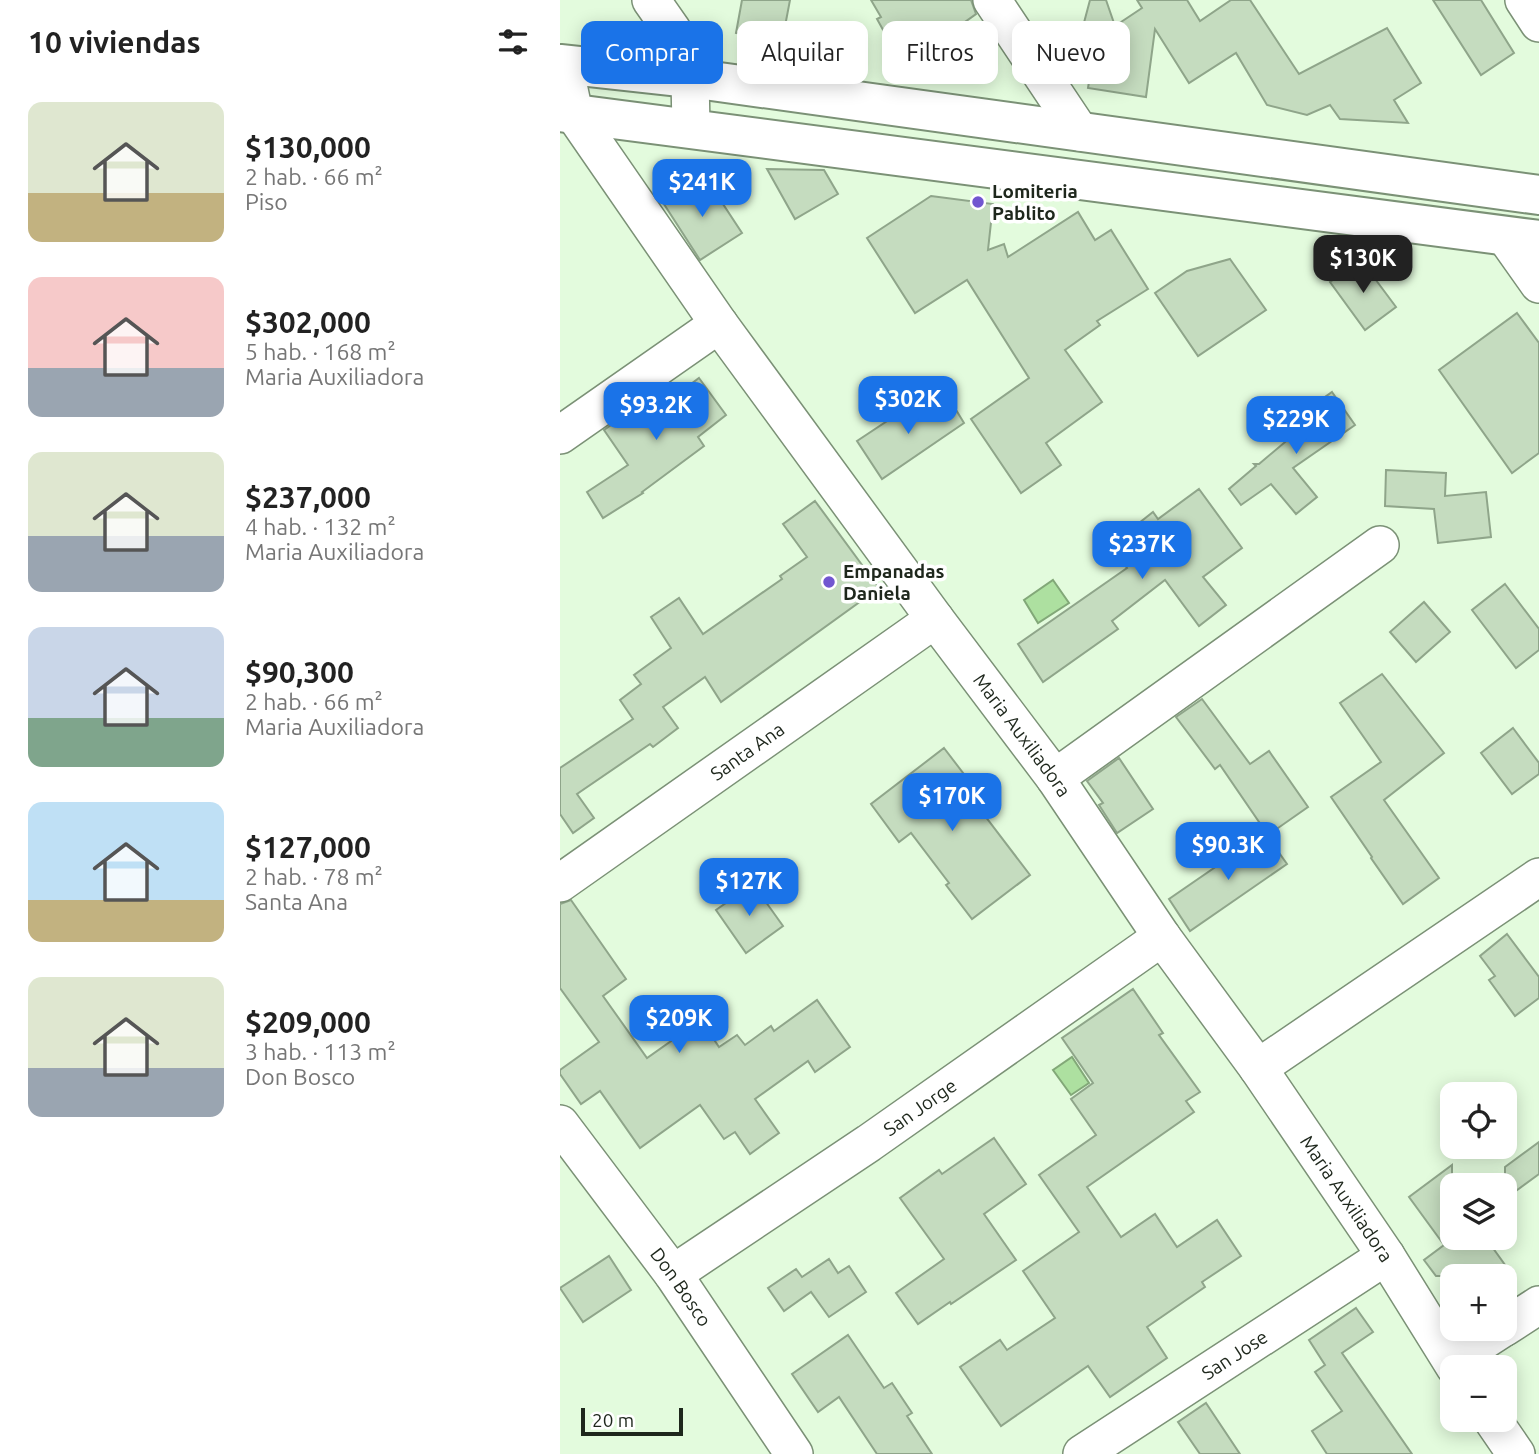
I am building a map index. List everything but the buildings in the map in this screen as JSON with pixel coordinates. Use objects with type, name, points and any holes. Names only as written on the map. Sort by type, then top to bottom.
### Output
[{"type":"highway","points":[[562,64],[581,66]]},
{"type":"highway","points":[[723,83],[1539,195]]},
{"type":"highway","points":[[567,113],[1522,238]]},
{"type":"street","points":[[651,0],[666,21]]},
{"type":"street","points":[[992,0],[1080,132]]},
{"type":"street","points":[[1524,0],[1539,23]]},
{"type":"street","points":[[562,64],[567,113]]},
{"type":"street","points":[[690,84],[691,128]]},
{"type":"street","name":"Maria Auxiliadora","points":[[567,113],[935,619],[1055,778],[1162,937],[1258,1068],[1385,1256],[1447,1355]]},
{"type":"street","points":[[1522,238],[1539,284]]},
{"type":"street","points":[[560,435],[719,324]]},
{"type":"street","points":[[1055,778],[1380,545]]},
{"type":"street","name":"Santa Ana","points":[[560,883],[935,619]]},
{"type":"street","points":[[1258,1068],[1539,877]]},
{"type":"street","name":"San Jorge","points":[[673,1274],[869,1143],[1162,937]]},
{"type":"street","name":"Don Bosco","points":[[560,1124],[673,1274],[794,1454]]},
{"type":"street","name":"San Jose","points":[[1082,1454],[1385,1256]]},
{"type":"street","points":[[1517,1319],[1539,1305]]},
{"type":"street","points":[[1466,1355],[1486,1341]]},
{"type":"street","points":[[1501,1432],[1516,1454]]},
{"type":"shaded area","points":[[1053,580],[1069,603],[1038,623],[1024,600]]},
{"type":"shaded area","points":[[1072,1057],[1089,1083],[1071,1095],[1053,1070]]},
{"type":"place","name":"Lomiteria Pablito","points":[[978,202]]},
{"type":"place","name":"Empanadas Daniela","points":[[829,582]]}]
